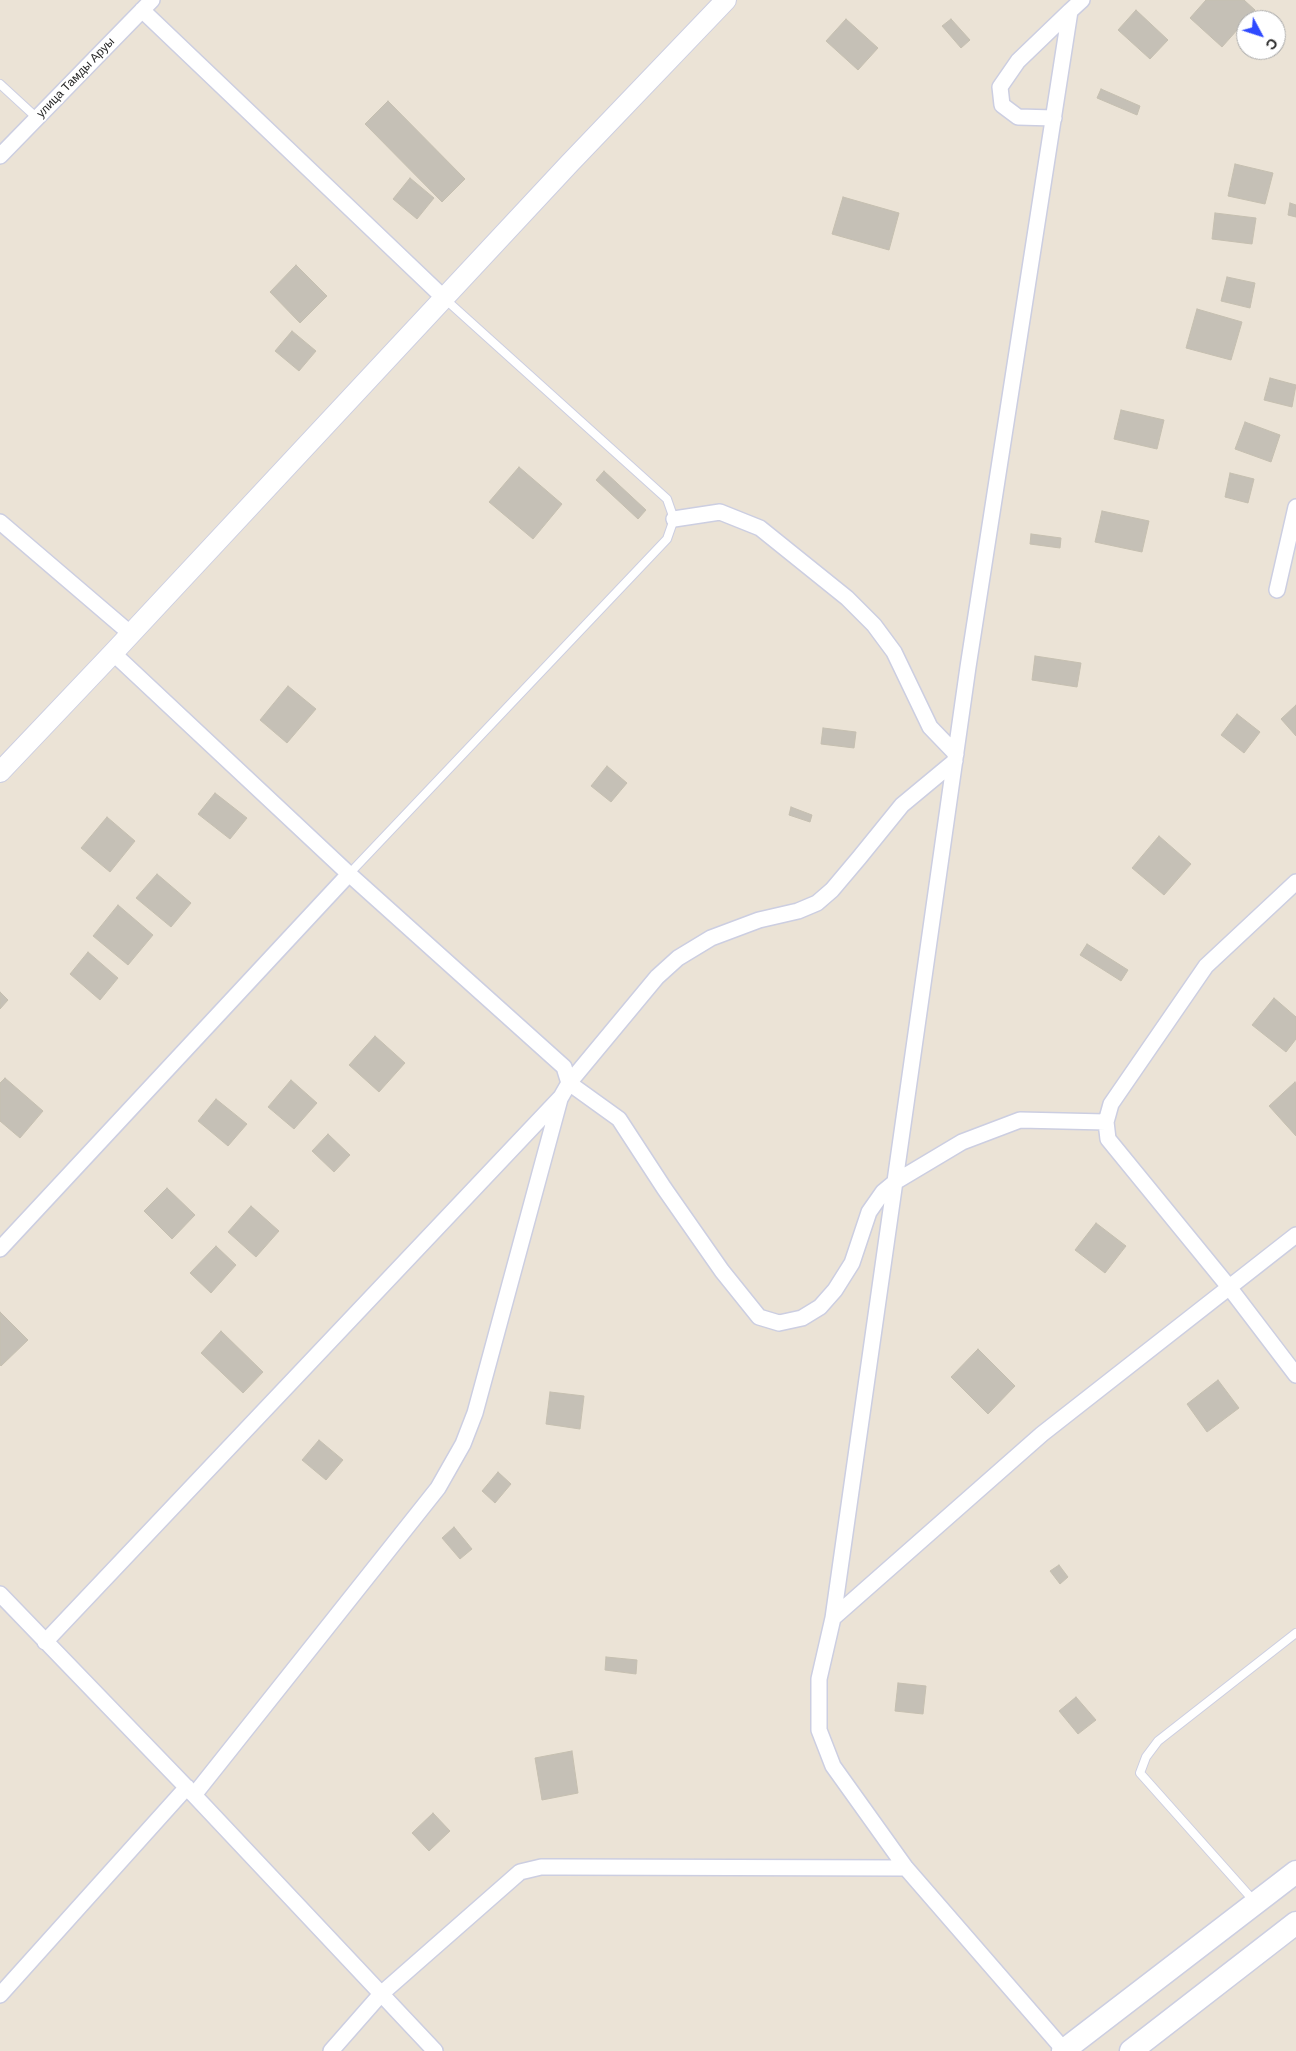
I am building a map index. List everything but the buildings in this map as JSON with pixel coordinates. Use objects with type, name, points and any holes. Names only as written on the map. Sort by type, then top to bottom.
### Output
[{"type":"main road","points":[[1064,2051],[1296,1872]]},
{"type":"main road","points":[[1131,2051],[1294,1930]]},
{"type":"street","points":[[0,772],[569,164],[726,0]]},
{"type":"street","points":[[1054,118],[1018,117],[1002,105],[1000,87],[1018,61],[1082,0]]},
{"type":"street","points":[[147,5],[444,298]]},
{"type":"street","name":"улица Тамды Аруы","points":[[0,156],[147,5]]},
{"type":"street","points":[[1064,2051],[906,1868],[833,1766],[819,1730],[819,1679],[833,1618],[955,758],[1070,11]]},
{"type":"street","points":[[1277,590],[1296,507]]},
{"type":"street","points":[[674,519],[720,512],[760,528],[847,598],[874,625],[894,652],[930,727],[955,758]]},
{"type":"street","points":[[0,522],[131,634]]},
{"type":"street","points":[[113,653],[349,874],[564,1067],[569,1083],[620,1119],[664,1188],[722,1271],[759,1317],[779,1323],[802,1318],[820,1307],[835,1290],[852,1263],[869,1212],[883,1192],[895,1182],[962,1142],[1020,1120],[1106,1122]]},
{"type":"street","points":[[45,1642],[561,1097],[569,1083],[657,977],[678,958],[711,938],[759,920],[798,911],[817,903],[832,890],[902,805],[955,758]]},
{"type":"street","points":[[0,1250],[349,874]]},
{"type":"street","points":[[1296,882],[1206,966],[1112,1104],[1106,1122],[1108,1138],[1230,1288],[1296,1375]]},
{"type":"street","points":[[0,1995],[191,1791],[438,1488],[463,1444],[476,1414],[561,1097]]},
{"type":"street","points":[[833,1618],[1042,1434],[1296,1236]]},
{"type":"street","points":[[0,1594],[191,1791],[434,2051]]},
{"type":"street","points":[[331,2051],[381,1994],[520,1872],[541,1867],[906,1868]]},
{"type":"lane","points":[[0,84],[37,118]]},
{"type":"lane","points":[[349,874],[667,539],[674,519],[667,499],[444,298]]},
{"type":"lane","points":[[1256,1903],[1140,1773],[1146,1757],[1158,1741],[1296,1633]]}]
